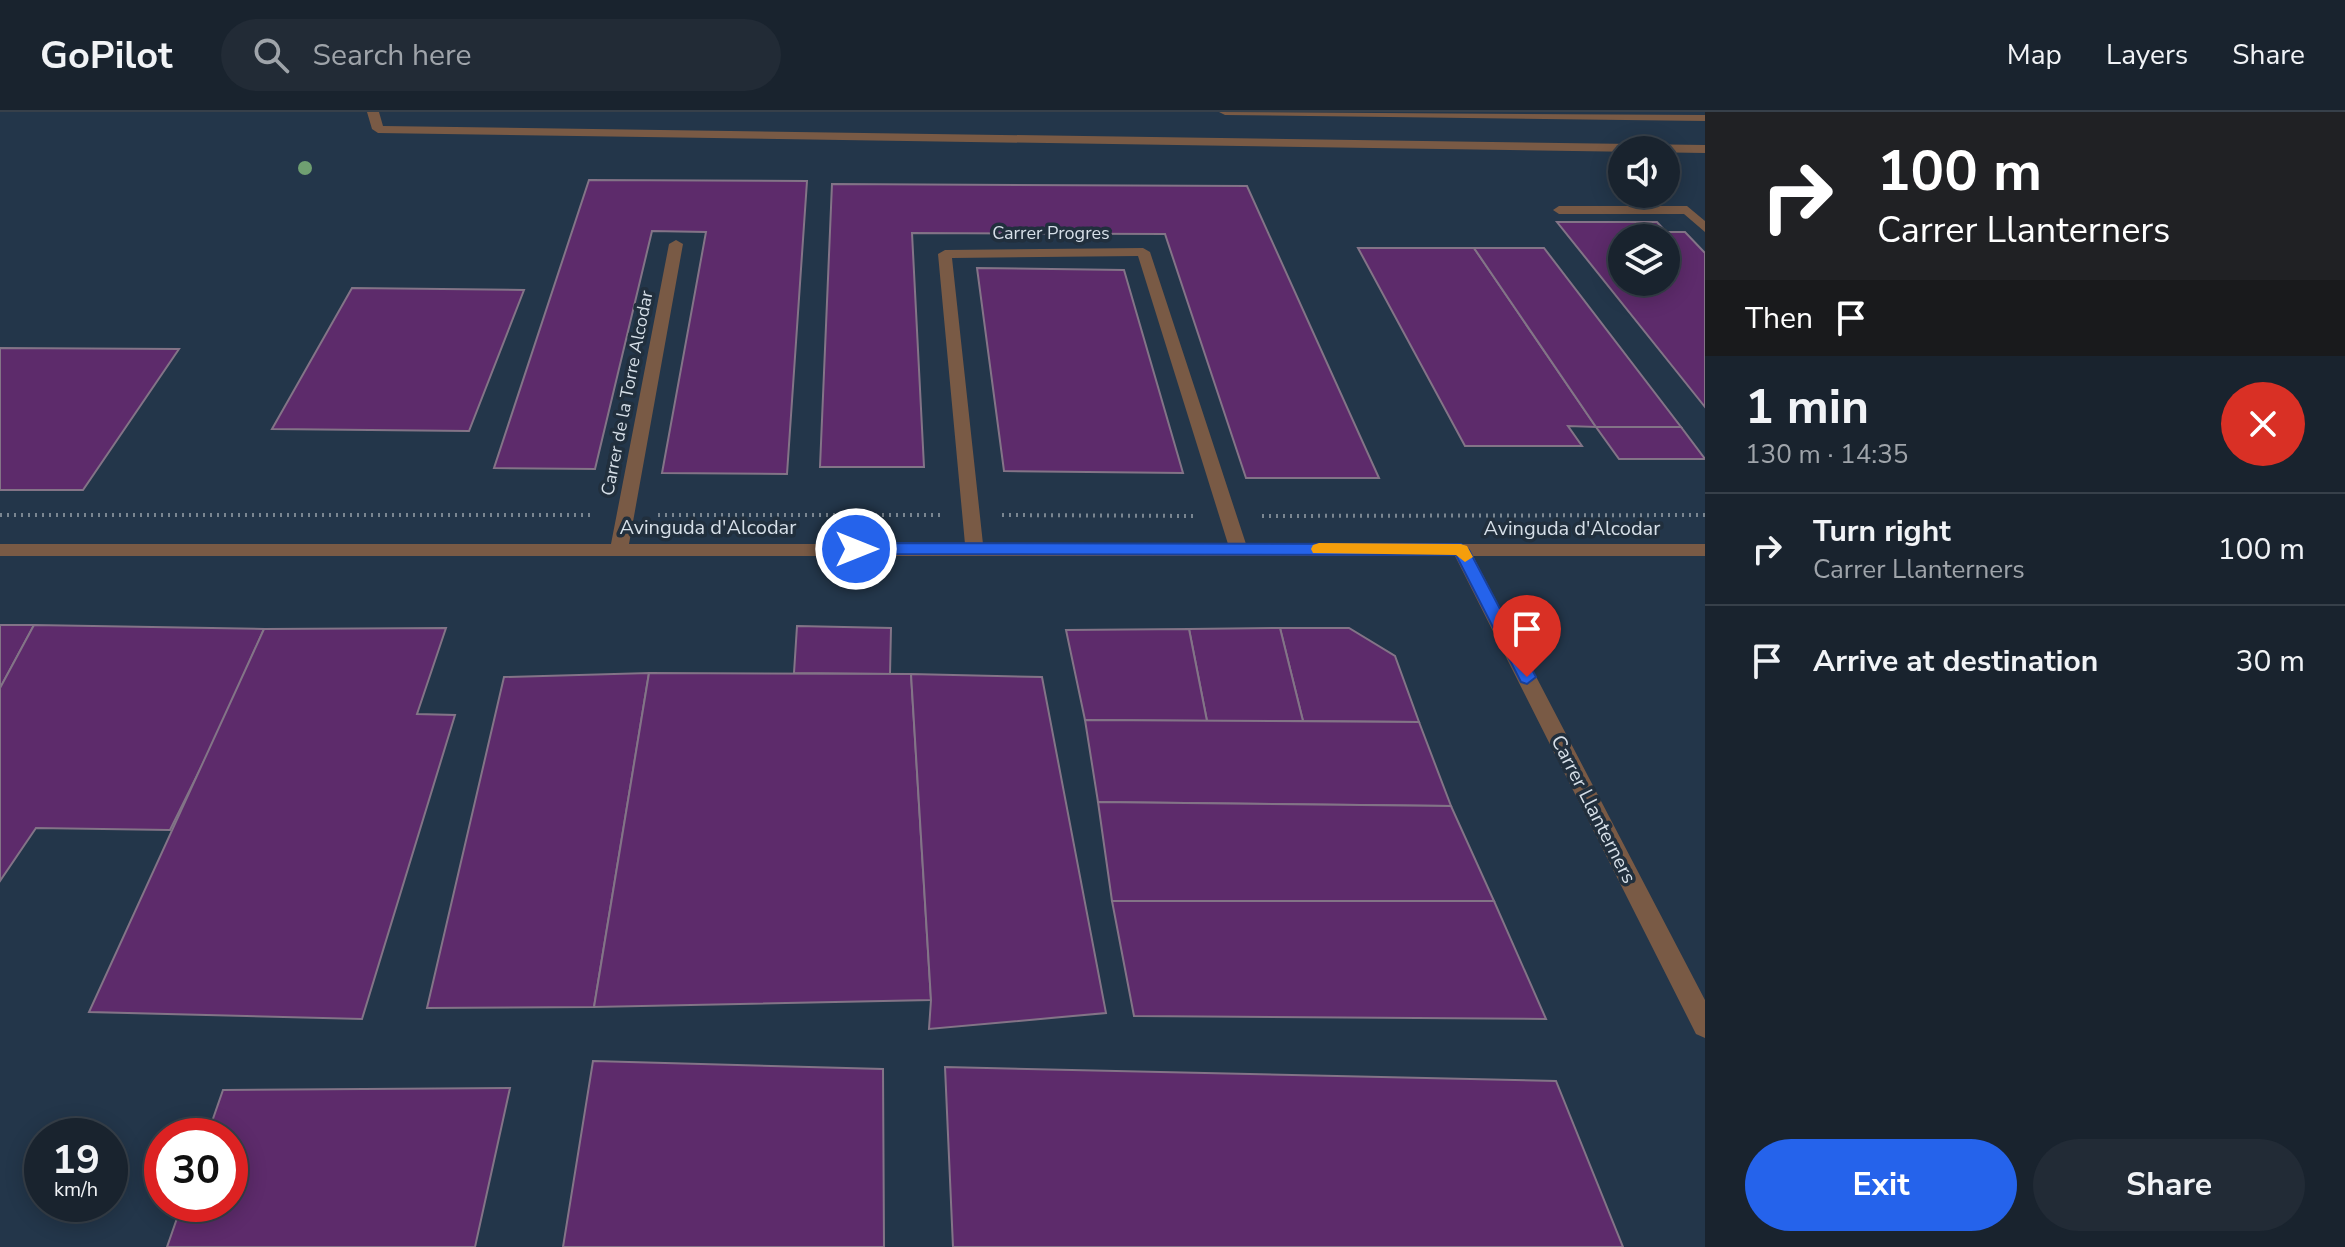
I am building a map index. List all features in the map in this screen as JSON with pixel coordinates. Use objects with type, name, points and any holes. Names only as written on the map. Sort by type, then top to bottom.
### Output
[{"type":"street","points":[[373,112],[378,129],[1705,149]]},
{"type":"street","points":[[1225,112],[1705,118]]},
{"type":"street","points":[[1559,210],[1687,210],[1705,228]]},
{"type":"street","name":"Carrer de la Torre Alcodar","points":[[619,549],[676,244]]},
{"type":"street","name":"Carrer Progres","points":[[975,549],[945,254],[1143,252],[1239,549]]},
{"type":"street","name":"Avinguda d'Alcodar","points":[[0,550],[1705,550]]},
{"type":"street","name":"Carrer Llanterners","points":[[1461,550],[1705,1026]]},
{"type":"path","points":[[0,515],[1705,515]]},
{"type":"shaded area","points":[[0,112],[1705,112],[1705,1247],[0,1247]]},
{"type":"building","points":[[589,180],[807,181],[787,474],[662,473],[706,232],[652,231],[595,469],[494,468]]},
{"type":"building","points":[[832,184],[1247,186],[1379,478],[1246,478],[1165,234],[912,233],[924,467],[820,467]]},
{"type":"building","points":[[1557,222],[1659,224],[1608,224],[1608,286]]},
{"type":"building","points":[[1680,232],[1685,232],[1705,253],[1705,407],[1616,296],[1680,296]]},
{"type":"building","points":[[1358,248],[1474,248],[1596,427],[1568,426],[1582,446],[1465,446]]},
{"type":"building","points":[[1474,248],[1544,248],[1681,427],[1596,427]]},
{"type":"building","points":[[977,268],[1124,270],[1183,473],[1004,471]]},
{"type":"building","points":[[352,288],[524,290],[469,431],[272,429]]},
{"type":"building","points":[[0,348],[179,349],[83,490],[0,490]]},
{"type":"building","points":[[1596,427],[1681,427],[1705,459],[1619,459]]},
{"type":"building","points":[[0,625],[34,625],[0,688]]},
{"type":"building","points":[[34,625],[264,629],[170,830],[36,828],[0,881],[0,688]]},
{"type":"building","points":[[797,626],[891,628],[890,674],[794,673]]},
{"type":"building","points":[[446,628],[417,714],[455,715],[362,1019],[89,1012],[264,629]]},
{"type":"building","points":[[1280,628],[1349,628],[1395,656],[1419,722],[1303,721]]},
{"type":"building","points":[[1280,628],[1303,721],[1207,721],[1189,629]]},
{"type":"building","points":[[1189,629],[1207,721],[1085,720],[1066,630]]},
{"type":"building","points":[[649,673],[594,1007],[427,1008],[504,677]]},
{"type":"building","points":[[649,673],[911,674],[931,1000],[594,1007]]},
{"type":"building","points":[[911,674],[1042,677],[1106,1013],[929,1029],[931,1000]]},
{"type":"building","points":[[1085,720],[1419,722],[1451,806],[1098,802]]},
{"type":"building","points":[[1098,802],[1451,806],[1494,901],[1112,901]]},
{"type":"building","points":[[1112,901],[1494,901],[1546,1019],[1134,1016]]},
{"type":"building","points":[[593,1061],[883,1069],[884,1247],[563,1247]]},
{"type":"building","points":[[945,1067],[1556,1081],[1623,1247],[953,1247]]},
{"type":"building","points":[[510,1088],[475,1247],[167,1247],[176,1222],[248,1222],[248,1118],[213,1118],[223,1090]]},
{"type":"slow traffic","points":[[1319,549],[1461,550],[1465,557]]},
{"type":"route","points":[[856,549],[1461,550],[1527,677]]}]
